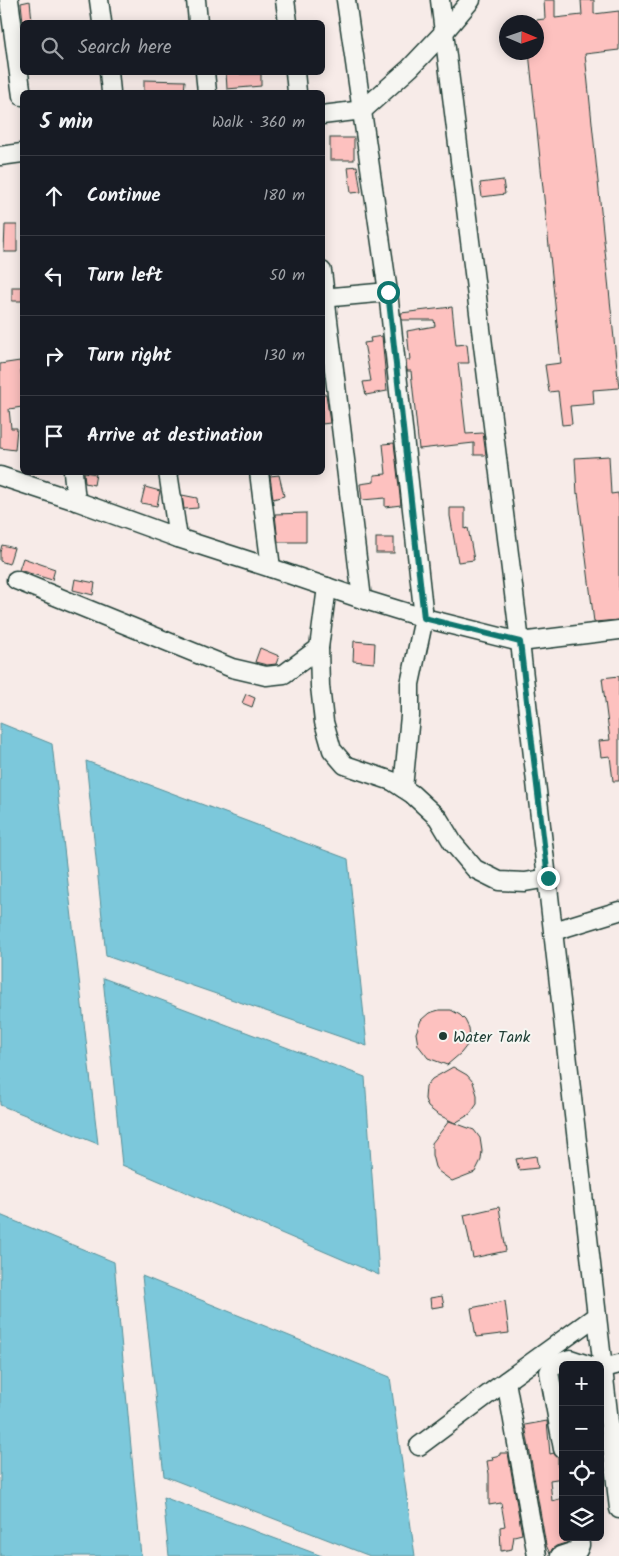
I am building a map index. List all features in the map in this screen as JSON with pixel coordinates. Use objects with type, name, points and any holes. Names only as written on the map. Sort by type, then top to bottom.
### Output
[{"type":"street","points":[[9,0],[21,90]]},
{"type":"street","points":[[99,0],[102,20]]},
{"type":"street","points":[[196,0],[198,20]]},
{"type":"street","points":[[285,0],[288,20]]},
{"type":"street","points":[[346,0],[388,292],[424,618],[410,684],[410,716],[403,788]]},
{"type":"street","points":[[440,0],[548,878],[596,1316],[597,1361]]},
{"type":"street","points":[[325,115],[363,110],[410,68],[471,0]]},
{"type":"street","points":[[109,75],[111,90]]},
{"type":"street","points":[[205,75],[207,90]]},
{"type":"street","points":[[295,75],[297,90]]},
{"type":"street","points":[[0,156],[20,153]]},
{"type":"street","points":[[325,298],[388,292]]},
{"type":"street","points":[[325,306],[362,599]]},
{"type":"street","points":[[73,475],[76,501]]},
{"type":"street","points":[[168,475],[178,538]]},
{"type":"street","points":[[259,475],[271,568]]},
{"type":"street","points":[[0,476],[362,599],[424,618],[520,642],[619,630]]},
{"type":"street","points":[[16,580],[232,668],[266,676],[284,674],[319,648]]},
{"type":"street","points":[[327,587],[319,648],[320,686],[324,722],[332,750],[345,765],[392,781],[412,794],[438,818],[453,843],[475,869],[499,881],[525,882],[548,878]]},
{"type":"street","points":[[554,931],[619,911]]},
{"type":"street","points":[[419,1446],[596,1316]]},
{"type":"street","points":[[559,1363],[554,1365],[549,1372],[559,1427]]},
{"type":"street","points":[[604,1367],[619,1364]]},
{"type":"street","points":[[506,1381],[538,1556]]},
{"type":"street","points":[[603,1406],[619,1508]]},
{"type":"street","points":[[560,1556],[578,1550],[580,1541]]},
{"type":"water","points":[[0,723],[52,744],[98,1144],[0,1105]]},
{"type":"water","points":[[86,761],[348,859],[367,1046],[106,956]]},
{"type":"water","points":[[103,978],[365,1077],[379,1275],[122,1165]]},
{"type":"water","points":[[0,1215],[114,1262],[141,1556],[0,1556]]},
{"type":"water","points":[[142,1276],[390,1377],[415,1556],[370,1556],[164,1476]]},
{"type":"water","points":[[163,1497],[322,1556],[169,1556]]},
{"type":"building","points":[[544,0],[555,0],[555,18],[582,15],[581,0],[594,0],[594,14],[619,11],[619,50],[585,54],[619,388],[593,390],[594,404],[570,406],[572,424],[562,425],[558,391],[549,392],[545,365],[561,363],[530,60],[544,60]]},
{"type":"building","points":[[30,1],[32,20],[23,20],[21,3]]},
{"type":"building","points":[[226,75],[261,75],[261,86],[227,89]]},
{"type":"building","points":[[144,80],[185,81],[184,90],[144,90]]},
{"type":"building","points":[[330,138],[354,138],[354,160],[330,160]]},
{"type":"building","points":[[357,166],[361,192],[351,193],[348,167]]},
{"type":"building","points":[[503,180],[505,194],[482,197],[480,183]]},
{"type":"building","points":[[5,225],[17,225],[17,252],[4,252]]},
{"type":"building","points":[[12,287],[20,287],[20,301],[12,301]]},
{"type":"building","points":[[452,307],[456,345],[467,344],[469,363],[458,363],[466,434],[483,433],[486,455],[474,455],[474,443],[419,449],[411,371],[407,371],[406,360],[410,360],[407,331],[435,326],[434,320],[402,320],[401,313]]},
{"type":"building","points":[[382,336],[387,391],[366,395],[363,382],[371,381],[364,343],[371,342],[370,338]]},
{"type":"building","points":[[20,361],[20,407],[9,409],[11,428],[17,428],[15,450],[0,448],[0,364]]},
{"type":"building","points":[[325,394],[326,394],[330,423],[325,424]]},
{"type":"building","points":[[394,443],[401,505],[385,507],[385,498],[362,500],[360,484],[374,482],[374,475],[386,474],[383,444]]},
{"type":"building","points":[[609,456],[611,494],[618,493],[619,503],[619,620],[594,622],[577,494],[575,458]]},
{"type":"building","points":[[84,475],[96,475],[94,485],[85,483]]},
{"type":"building","points":[[279,475],[284,496],[273,499],[270,476]]},
{"type":"building","points":[[145,487],[160,491],[157,506],[141,503]]},
{"type":"building","points":[[182,495],[197,498],[198,508],[184,509]]},
{"type":"building","points":[[450,508],[465,508],[465,529],[468,528],[474,560],[458,562]]},
{"type":"building","points":[[306,513],[306,542],[278,542],[275,514]]},
{"type":"building","points":[[376,538],[394,538],[394,553],[376,553]]},
{"type":"building","points":[[2,545],[14,548],[9,564],[0,561]]},
{"type":"building","points":[[23,558],[55,569],[52,580],[19,570]]},
{"type":"building","points":[[75,579],[95,583],[93,595],[73,590]]},
{"type":"building","points":[[354,641],[375,643],[374,663],[353,661]]},
{"type":"building","points":[[260,648],[279,656],[276,664],[267,665],[255,662]]},
{"type":"building","points":[[619,676],[619,781],[613,781],[610,756],[601,757],[599,741],[610,740],[602,678]]},
{"type":"building","points":[[246,694],[255,698],[252,707],[242,703]]},
{"type":"building","name":"Water Tank","points":[[439,1010],[451,1010],[460,1015],[469,1028],[470,1038],[468,1044],[447,1065],[428,1058],[418,1045],[416,1033],[421,1020],[429,1013]]},
{"type":"building","name":"Water Tank","points":[[453,1067],[467,1075],[473,1082],[477,1095],[477,1104],[470,1114],[455,1123],[428,1107],[425,1099],[426,1086],[432,1079]]},
{"type":"building","points":[[449,1121],[474,1130],[480,1138],[482,1151],[481,1160],[475,1172],[452,1181],[438,1171],[432,1155],[432,1143]]},
{"type":"building","points":[[536,1156],[538,1168],[519,1170],[516,1159]]},
{"type":"building","points":[[499,1207],[506,1251],[473,1258],[464,1215]]},
{"type":"building","points":[[442,1296],[444,1306],[431,1308],[430,1298]]},
{"type":"building","points":[[505,1301],[509,1333],[476,1337],[471,1308]]},
{"type":"building","points":[[547,1421],[550,1454],[554,1453],[558,1458],[559,1479],[550,1480],[552,1501],[559,1499],[559,1541],[569,1542],[556,1546],[550,1554],[546,1545],[525,1425]]},
{"type":"building","points":[[500,1453],[508,1453],[522,1534],[514,1536],[512,1549],[501,1551],[500,1527],[505,1526],[501,1503],[489,1505],[487,1461],[493,1460],[492,1457],[500,1455]]},
{"type":"place","name":"Water Tank","points":[[443,1036]]},
{"type":"route","points":[[388,292],[424,618],[520,642],[548,878]]}]
